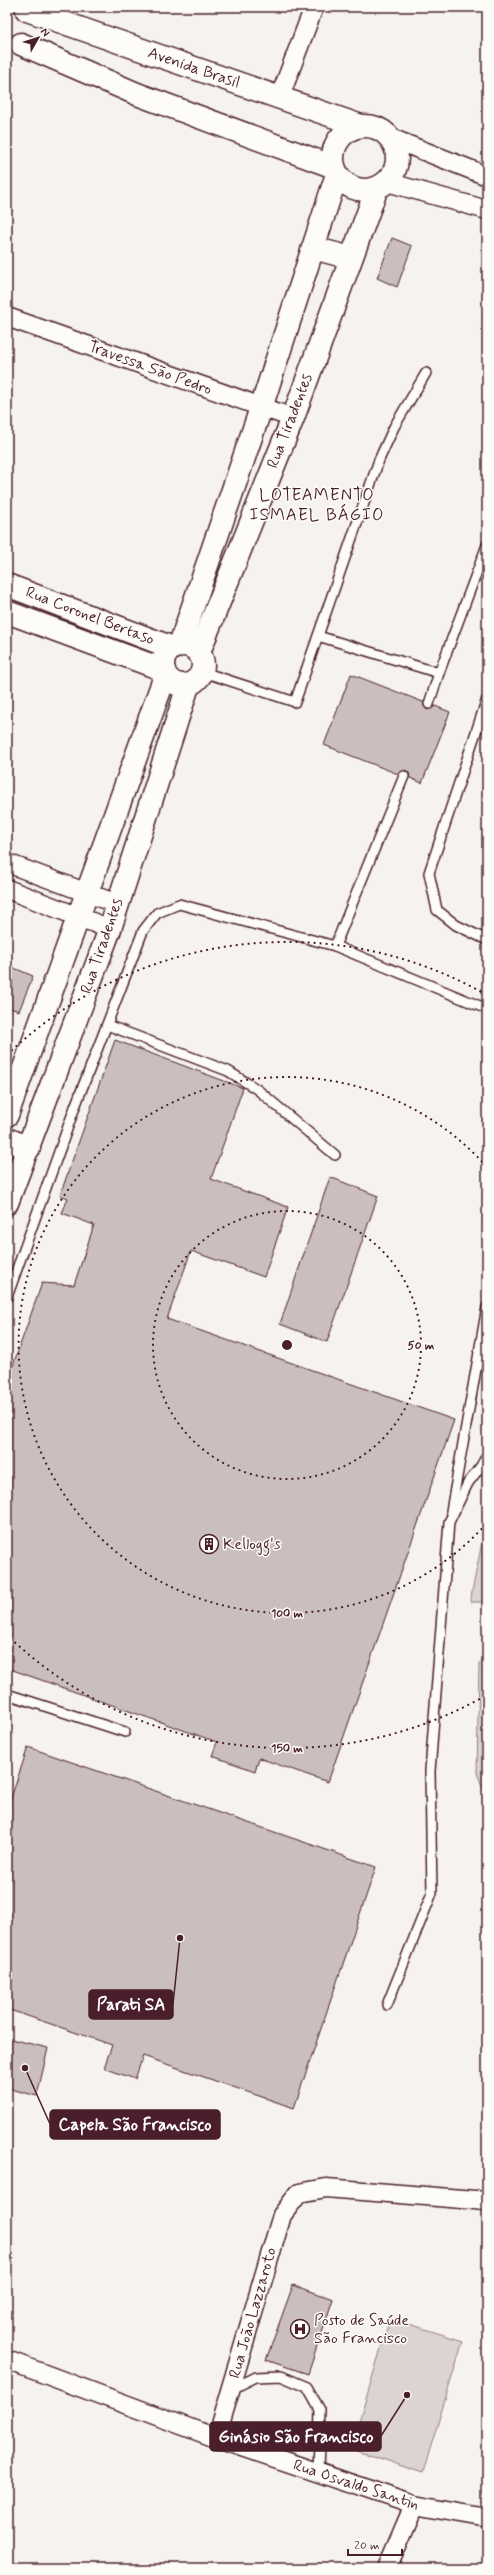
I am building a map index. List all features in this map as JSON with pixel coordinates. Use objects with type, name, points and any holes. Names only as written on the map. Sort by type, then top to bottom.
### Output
[{"type":"main road","name":"Avenida Brasil","points":[[26,8],[279,99],[361,126]]},
{"type":"main road","points":[[26,8],[30,28],[14,47],[336,170],[354,188],[365,190],[382,185],[394,173],[398,161],[396,149],[391,138],[383,130],[372,126],[361,126],[350,129],[338,140],[333,156],[336,170]]},
{"type":"main road","name":"Rua Tiradentes","points":[[7,1203],[13,1167],[29,1148],[110,929],[261,408],[313,248],[336,170]]},
{"type":"main road","name":"Rua Tiradentes","points":[[189,660],[293,418],[351,258],[382,185]]},
{"type":"main road","points":[[313,248],[351,258]]},
{"type":"main road","name":"Rua Coronel Bertaso","points":[[7,585],[189,660],[175,685],[164,673],[7,612]]},
{"type":"main road","name":"Rua Tiradentes","points":[[7,1115],[80,917],[87,892],[164,673],[162,663],[168,650],[189,660]]},
{"type":"main road","points":[[7,1139],[29,1148]]},
{"type":"street","points":[[279,99],[314,7]]},
{"type":"street","points":[[391,138],[487,176]]},
{"type":"street","points":[[382,185],[487,210]]},
{"type":"street","name":"Travessa São Pedro","points":[[7,317],[261,408],[293,418]]},
{"type":"street","points":[[7,863],[117,904]]},
{"type":"street","points":[[7,889],[110,929]]},
{"type":"street","name":"Rua João Lazzaroto","points":[[216,2438],[282,2215],[299,2193],[326,2188],[487,2200]]},
{"type":"street","name":"Rua Osvaldo Santin","points":[[7,2360],[216,2438],[414,2505],[482,2517]]},
{"type":"street","points":[[387,2568],[414,2505]]},
{"type":"lane","points":[[426,373],[394,427],[379,460],[318,636],[439,673]]},
{"type":"lane","points":[[429,704],[439,673],[487,545]]},
{"type":"lane","name":"Rua Coronel Bertaso","points":[[189,660],[295,702],[318,636]]},
{"type":"lane","points":[[487,699],[429,873],[437,910],[456,925],[487,940]]},
{"type":"lane","points":[[335,946],[404,776]]},
{"type":"lane","points":[[7,1297],[143,931],[157,912],[179,904],[335,946],[487,1009]]},
{"type":"lane","points":[[107,1026],[228,1071],[264,1095],[335,1155]]},
{"type":"lane","points":[[387,2005],[432,1893],[430,1771],[450,1522],[487,1307]]},
{"type":"lane","points":[[450,1522],[468,1483],[481,1466],[487,1455]]},
{"type":"lane","points":[[7,1694],[125,1732]]},
{"type":"lane","points":[[230,2390],[256,2377],[281,2376],[307,2387],[320,2410],[318,2473]]},
{"type":"shaded area","points":[[487,1517],[487,1602],[470,1602]]},
{"type":"shaded area","points":[[487,1655],[487,1799],[477,1773],[479,1664]]},
{"type":"shaded area","points":[[390,2318],[463,2341],[423,2472],[351,2449]]},
{"type":"building","points":[[392,238],[412,246],[397,287],[377,278]]},
{"type":"building","points":[[351,674],[423,702],[427,710],[435,706],[450,712],[422,783],[410,778],[409,773],[406,770],[398,774],[324,745]]},
{"type":"building","points":[[7,965],[33,976],[19,1011],[7,1007]]},
{"type":"building","name":"Kellogg's","points":[[115,1040],[243,1088],[211,1179],[288,1207],[264,1277],[191,1251],[167,1319],[454,1420],[328,1782],[259,1758],[255,1771],[212,1756],[217,1742],[7,1668],[7,1382],[42,1283],[74,1285],[94,1225],[62,1213],[68,1198],[60,1195]]},
{"type":"building","points":[[330,1177],[378,1196],[327,1342],[280,1324]]},
{"type":"building","points":[[28,1747],[376,1867],[294,2108],[143,2056],[135,2079],[104,2068],[112,2045],[7,2009],[7,1810]]},
{"type":"building","points":[[7,2038],[48,2048],[37,2096],[7,2088]]},
{"type":"building","name":"Posto de Saúde São Francisco","points":[[293,2285],[333,2299],[308,2374],[266,2360]]},
{"type":"place","name":"Kellogg's","points":[[209,1544]]},
{"type":"place","name":"Parati SA","points":[[180,1938]]},
{"type":"place","name":"Capela São Francisco","points":[[25,2068]]},
{"type":"place","name":"Posto de Saúde São Francisco","points":[[300,2329]]},
{"type":"place","name":"Ginásio São Francisco","points":[[407,2395]]},
{"type":"district","name":"LOTEAMENTO ISMAEL BÁGIO","points":[[317,505]]}]
